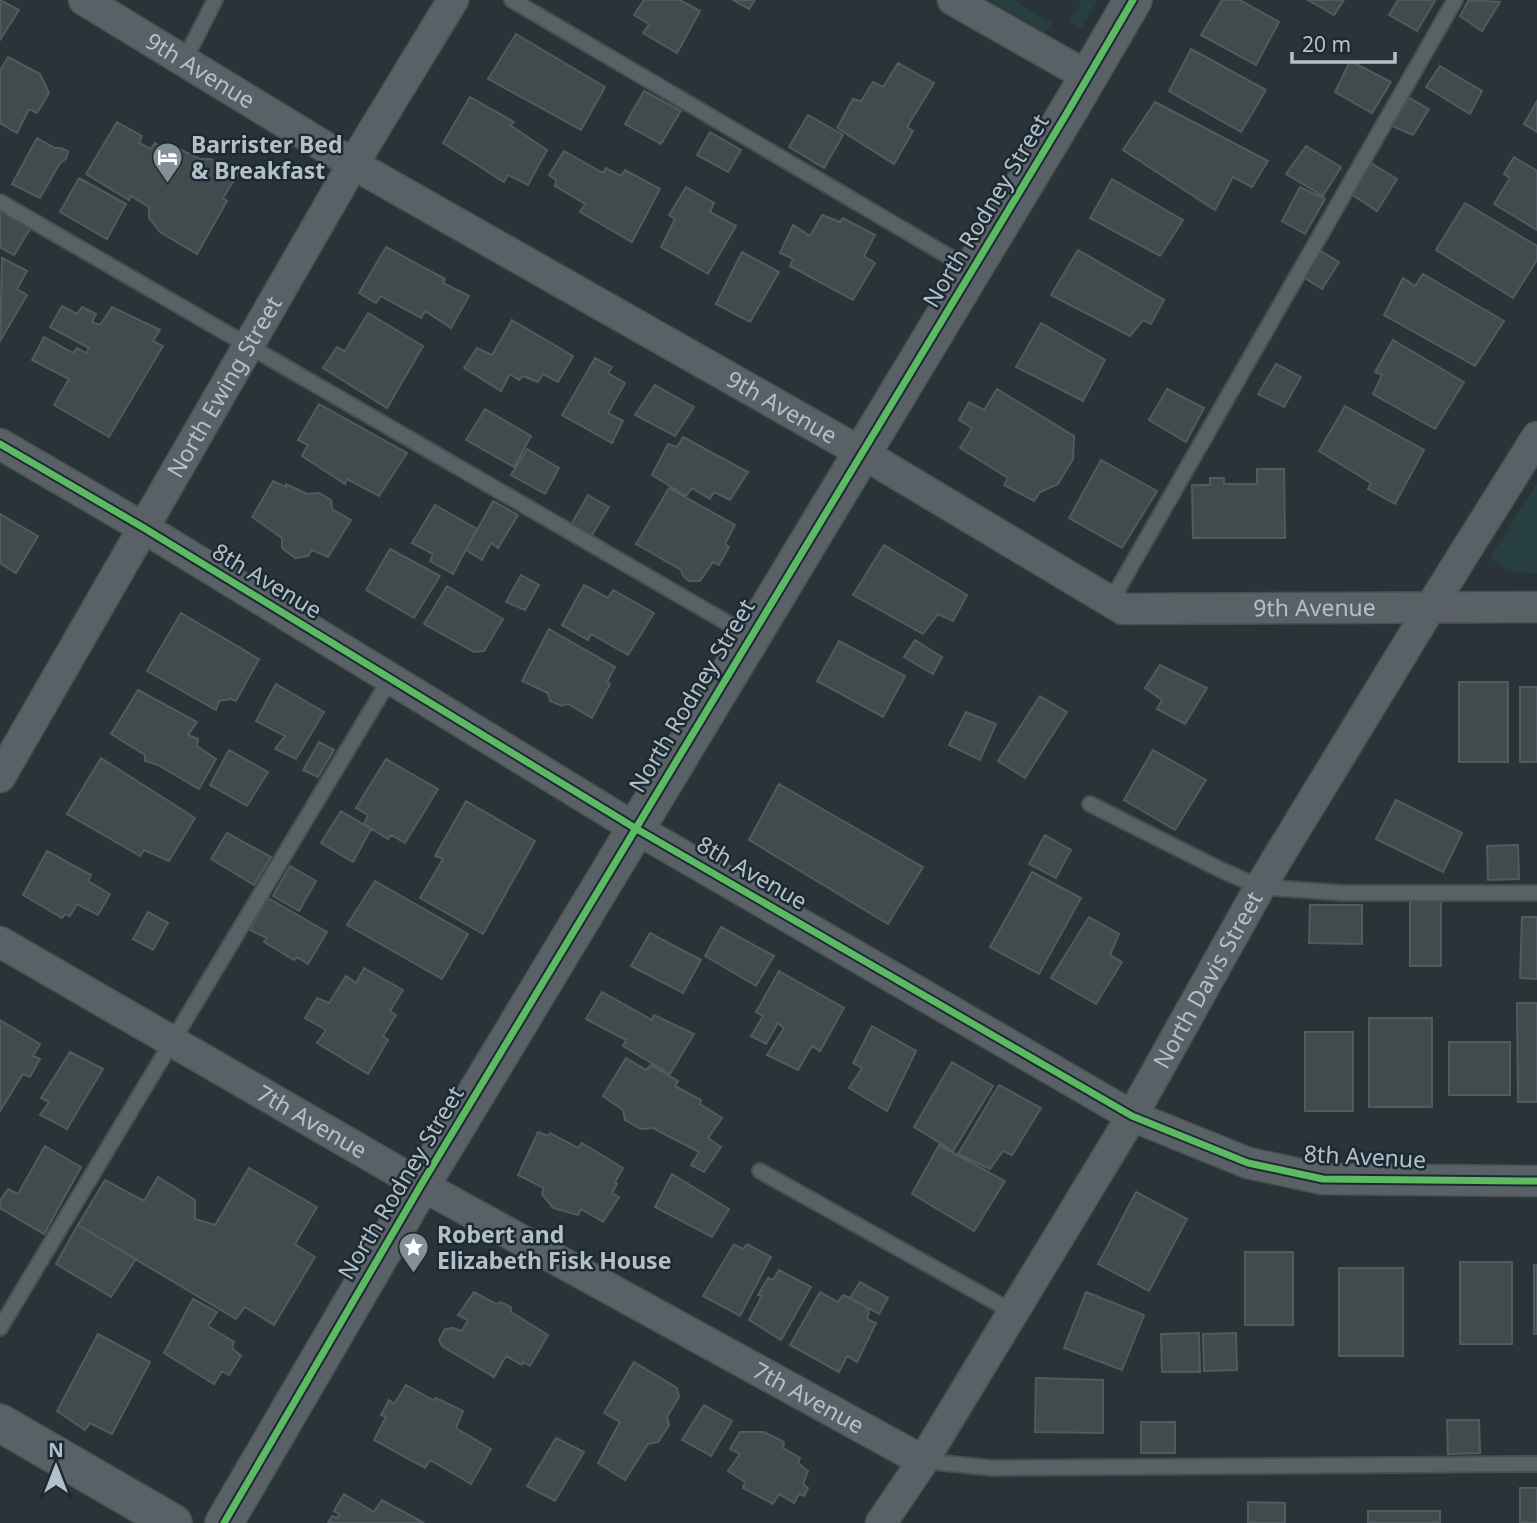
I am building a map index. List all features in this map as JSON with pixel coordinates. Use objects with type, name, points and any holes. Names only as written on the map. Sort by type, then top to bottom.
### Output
[{"type":"street","name":"9th Avenue","points":[[83,0],[353,164],[862,453],[1123,609],[1537,607]]},
{"type":"street","name":"North Ewing Street","points":[[0,777],[353,164],[453,0]]},
{"type":"street","points":[[953,0],[1089,77]]},
{"type":"street","name":"North Rodney Street","points":[[223,1523],[421,1185],[1133,0]]},
{"type":"street","name":"North Davis Street","points":[[881,1523],[923,1461],[1132,1116],[1260,887],[1537,437]]},
{"type":"street","name":"8th Avenue","points":[[0,444],[144,528],[635,828],[1132,1116],[1248,1163],[1323,1179],[1537,1181]]},
{"type":"street","name":"7th Avenue","points":[[0,943],[421,1185],[923,1461]]},
{"type":"street","points":[[0,1423],[173,1523]]},
{"type":"lane","points":[[184,61],[215,0]]},
{"type":"lane","points":[[512,0],[973,270]]},
{"type":"lane","points":[[1111,601],[1455,0]]},
{"type":"lane","points":[[0,202],[751,637]]},
{"type":"lane","points":[[0,1328],[390,679]]},
{"type":"lane","points":[[1090,804],[1260,887],[1344,893],[1537,892]]},
{"type":"lane","points":[[760,1171],[1013,1312]]},
{"type":"lane","points":[[923,1461],[992,1468],[1537,1464]]},
{"type":"green space","points":[[989,0],[1013,0],[1052,23],[1045,33]]},
{"type":"green space","points":[[1082,0],[1098,0],[1081,29],[1069,21]]},
{"type":"green space","points":[[1537,483],[1537,573],[1512,571],[1490,558]]},
{"type":"building","points":[[0,0],[19,10],[0,40]]},
{"type":"building","points":[[644,0],[680,0],[700,11],[677,53],[643,33],[649,24],[634,15]]},
{"type":"building","points":[[733,0],[755,0],[749,9]]},
{"type":"building","points":[[1222,0],[1240,0],[1279,22],[1256,65],[1201,35]]},
{"type":"building","points":[[1308,0],[1344,0],[1334,15]]},
{"type":"building","points":[[1398,0],[1435,1],[1417,31],[1389,15]]},
{"type":"building","points":[[1469,0],[1500,2],[1482,31],[1460,16]]},
{"type":"building","points":[[516,34],[605,87],[581,130],[488,79]]},
{"type":"building","points":[[1191,49],[1266,90],[1241,132],[1169,91]]},
{"type":"building","points":[[8,57],[40,74],[49,93],[37,113],[29,109],[17,133],[0,123],[0,71]]},
{"type":"building","points":[[1350,61],[1391,82],[1372,113],[1335,92]]},
{"type":"building","points":[[898,63],[934,83],[907,127],[913,131],[894,164],[837,128],[853,99],[861,101],[873,82],[883,87]]},
{"type":"building","points":[[1440,66],[1482,91],[1470,114],[1426,87]]},
{"type":"building","points":[[644,91],[681,111],[661,144],[625,124]]},
{"type":"building","points":[[470,97],[514,122],[510,125],[547,150],[528,185],[508,175],[504,182],[443,143]]},
{"type":"building","points":[[1409,98],[1429,109],[1413,135],[1392,126]]},
{"type":"building","points":[[1537,101],[1537,132],[1524,124]]},
{"type":"building","points":[[1155,102],[1268,161],[1252,187],[1233,177],[1215,210],[1123,150]]},
{"type":"building","points":[[808,115],[843,135],[824,168],[789,147]]},
{"type":"building","name":"Barrister Bed & Breakfast","points":[[117,122],[142,136],[139,143],[151,149],[155,143],[177,156],[181,150],[200,159],[211,159],[238,174],[223,198],[227,201],[197,254],[160,232],[149,218],[149,207],[131,196],[129,200],[86,174]]},
{"type":"building","points":[[710,132],[741,150],[728,172],[697,155]]},
{"type":"building","points":[[37,138],[55,148],[68,151],[66,159],[60,163],[40,198],[12,184]]},
{"type":"building","points":[[1306,146],[1341,167],[1323,196],[1286,174]]},
{"type":"building","points":[[564,151],[603,173],[606,168],[621,176],[625,170],[660,189],[632,242],[580,212],[585,204],[555,186],[556,180],[549,175]]},
{"type":"building","points":[[1514,157],[1537,171],[1537,230],[1494,204],[1510,178],[1504,174]]},
{"type":"building","points":[[1371,163],[1397,179],[1377,211],[1351,194]]},
{"type":"building","points":[[79,178],[126,204],[107,239],[60,212]]},
{"type":"building","points":[[1112,179],[1183,220],[1160,256],[1090,218]]},
{"type":"building","points":[[686,187],[714,203],[710,212],[736,226],[708,274],[661,247],[675,219],[669,215]]},
{"type":"building","points":[[1300,187],[1325,199],[1305,234],[1282,221]]},
{"type":"building","points":[[1465,203],[1537,246],[1537,260],[1513,298],[1436,250]]},
{"type":"building","points":[[0,211],[30,229],[14,255],[0,247]]},
{"type":"building","points":[[822,215],[840,222],[843,218],[875,235],[864,256],[875,263],[853,300],[790,266],[793,259],[780,253],[793,225],[810,236]]},
{"type":"building","points":[[386,247],[445,279],[443,283],[469,296],[451,328],[425,311],[421,318],[381,296],[376,303],[359,293]]},
{"type":"building","points":[[1078,250],[1164,300],[1151,324],[1143,320],[1130,336],[1051,295]]},
{"type":"building","points":[[1319,250],[1339,262],[1322,289],[1302,276]]},
{"type":"building","points":[[742,252],[779,272],[750,322],[716,304]]},
{"type":"building","points":[[2,258],[27,271],[17,289],[27,295],[0,341]]},
{"type":"building","points":[[1423,274],[1504,321],[1475,366],[1384,315],[1403,278],[1415,286]]},
{"type":"building","points":[[62,306],[77,314],[82,307],[96,314],[92,322],[100,325],[112,307],[160,330],[153,341],[163,346],[109,437],[54,405],[69,379],[32,360],[44,337],[73,353],[77,348],[86,353],[89,348],[50,327]]},
{"type":"building","points":[[368,313],[423,346],[387,408],[323,368],[337,347],[345,351]]},
{"type":"building","points":[[512,320],[573,356],[558,382],[543,374],[538,382],[523,376],[519,380],[510,374],[501,391],[464,368],[477,348],[492,355]]},
{"type":"building","points":[[1041,323],[1105,360],[1083,401],[1016,367]]},
{"type":"building","points":[[1393,340],[1464,382],[1435,429],[1373,394],[1382,375],[1375,372]]},
{"type":"building","points":[[595,358],[612,367],[608,373],[625,383],[608,413],[623,421],[612,443],[562,415]]},
{"type":"building","points":[[1276,364],[1301,377],[1284,407],[1258,394]]},
{"type":"building","points":[[655,385],[694,407],[675,436],[635,415]]},
{"type":"building","points":[[997,389],[1074,436],[1073,459],[1058,484],[1040,492],[1034,501],[1004,485],[1008,478],[960,448],[972,428],[959,420],[969,402],[984,410]]},
{"type":"building","points":[[1167,389],[1204,408],[1186,442],[1149,420]]},
{"type":"building","points":[[319,404],[407,453],[379,496],[347,479],[345,484],[302,456],[308,445],[298,440]]},
{"type":"building","points":[[1345,406],[1424,450],[1395,504],[1368,489],[1371,483],[1319,451]]},
{"type":"building","points":[[485,409],[531,436],[514,467],[466,440]]},
{"type":"building","points":[[683,437],[748,472],[730,500],[714,492],[710,499],[692,488],[686,496],[652,475],[668,444],[677,447]]},
{"type":"building","points":[[527,449],[559,468],[545,494],[511,475]]},
{"type":"building","points":[[1101,460],[1157,491],[1122,548],[1069,518]]},
{"type":"building","points":[[1257,469],[1284,469],[1285,538],[1193,538],[1192,485],[1210,485],[1210,478],[1224,478],[1224,484],[1257,484]]},
{"type":"building","points":[[273,481],[307,494],[319,493],[331,500],[332,509],[351,520],[328,557],[312,550],[308,556],[295,558],[282,548],[282,538],[252,517]]},
{"type":"building","points":[[669,488],[735,525],[725,544],[729,547],[719,565],[713,562],[700,581],[689,581],[681,570],[636,544]]},
{"type":"building","points":[[588,495],[609,507],[592,535],[571,525]]},
{"type":"building","points":[[493,501],[518,515],[498,548],[491,543],[482,560],[466,550]]},
{"type":"building","points":[[435,505],[477,529],[453,574],[430,561],[433,554],[412,543]]},
{"type":"building","points":[[0,514],[38,536],[16,573],[0,563]]},
{"type":"building","points":[[884,545],[967,595],[953,621],[938,614],[923,634],[853,595]]},
{"type":"building","points":[[390,549],[440,576],[414,618],[366,590]]},
{"type":"building","points":[[521,575],[539,585],[525,610],[506,602]]},
{"type":"building","points":[[584,585],[608,598],[613,590],[654,613],[628,655],[591,634],[588,640],[562,625]]},
{"type":"building","points":[[447,586],[503,619],[484,651],[474,652],[424,624]]},
{"type":"building","points":[[181,613],[259,659],[236,701],[219,701],[216,710],[147,671]]},
{"type":"building","points":[[549,629],[615,667],[607,682],[610,684],[592,718],[568,704],[562,706],[550,701],[548,693],[522,681]]},
{"type":"building","points":[[915,640],[942,657],[933,674],[904,657]]},
{"type":"building","points":[[839,641],[905,676],[883,717],[817,681]]},
{"type":"building","points":[[1160,665],[1207,688],[1185,724],[1157,709],[1162,700],[1145,688]]},
{"type":"building","points":[[1459,682],[1508,682],[1508,762],[1459,762]]},
{"type":"building","points":[[276,684],[324,712],[296,759],[275,749],[285,736],[256,721]]},
{"type":"building","points":[[1520,687],[1537,687],[1537,762],[1520,762]]},
{"type":"building","points":[[138,690],[197,722],[188,735],[198,739],[197,746],[216,759],[199,789],[158,765],[145,761],[145,755],[111,734]]},
{"type":"building","points":[[1040,696],[1067,712],[1025,778],[998,761]]},
{"type":"building","points":[[966,712],[996,724],[980,760],[949,745]]},
{"type":"building","points":[[319,742],[334,750],[318,777],[303,770]]},
{"type":"building","points":[[229,750],[268,772],[247,806],[210,785]]},
{"type":"building","points":[[1153,750],[1206,780],[1175,830],[1124,800]]},
{"type":"building","points":[[101,758],[195,818],[169,861],[144,850],[140,856],[67,814]]},
{"type":"building","points":[[386,759],[438,789],[405,843],[391,835],[388,839],[364,824],[368,815],[356,808]]},
{"type":"building","points":[[779,784],[923,867],[888,924],[749,840]]},
{"type":"building","points":[[1396,800],[1462,833],[1443,872],[1376,839]]},
{"type":"building","points":[[466,801],[535,841],[483,934],[420,898],[443,859],[435,856]]},
{"type":"building","points":[[341,811],[371,829],[353,862],[321,843]]},
{"type":"building","points":[[227,833],[271,857],[254,885],[211,859]]},
{"type":"building","points":[[1045,835],[1071,850],[1056,878],[1029,864]]},
{"type":"building","points":[[1518,845],[1519,879],[1488,880],[1487,846]]},
{"type":"building","points":[[47,851],[91,875],[88,881],[110,894],[98,915],[77,904],[70,916],[65,914],[62,918],[23,895]]},
{"type":"building","points":[[290,866],[316,881],[299,911],[273,896]]},
{"type":"building","points":[[1032,872],[1081,898],[1039,974],[990,947]]},
{"type":"building","points":[[375,881],[468,934],[442,979],[347,925]]},
{"type":"building","points":[[268,898],[327,932],[308,964],[297,957],[294,960],[264,942],[267,938],[250,930]]},
{"type":"building","points":[[1410,898],[1441,898],[1441,966],[1410,966]]},
{"type":"building","points":[[1310,905],[1362,905],[1362,944],[1309,943]]},
{"type":"building","points":[[148,912],[168,923],[153,950],[133,939]]},
{"type":"building","points":[[1089,917],[1119,934],[1110,955],[1122,962],[1096,1004],[1051,978]]},
{"type":"building","points":[[1522,917],[1537,917],[1537,979],[1520,978]]},
{"type":"building","points":[[721,927],[774,956],[756,986],[705,956]]},
{"type":"building","points":[[650,933],[701,960],[683,993],[631,966]]},
{"type":"building","points":[[364,968],[403,990],[390,1011],[396,1015],[383,1036],[388,1040],[368,1074],[317,1043],[326,1030],[305,1018],[317,998],[329,1003],[346,976],[356,983]]},
{"type":"building","points":[[779,971],[844,1008],[820,1051],[812,1046],[798,1070],[767,1055],[784,1028],[778,1023],[766,1044],[751,1036],[763,1016],[756,1012]]},
{"type":"building","points":[[602,992],[652,1020],[654,1015],[694,1034],[670,1074],[623,1046],[626,1040],[586,1019]]},
{"type":"building","points":[[1517,1003],[1537,1003],[1537,1102],[1518,1102]]},
{"type":"building","points":[[1369,1018],[1432,1018],[1432,1107],[1369,1107]]},
{"type":"building","points":[[0,1020],[40,1044],[33,1056],[40,1059],[30,1077],[23,1074],[0,1111]]},
{"type":"building","points":[[872,1026],[916,1051],[887,1111],[849,1088],[862,1068],[853,1063]]},
{"type":"building","points":[[1305,1032],[1353,1032],[1353,1111],[1305,1111]]},
{"type":"building","points":[[1449,1042],[1510,1042],[1510,1095],[1449,1095]]},
{"type":"building","points":[[70,1052],[103,1069],[67,1129],[40,1115],[49,1102],[41,1098]]},
{"type":"building","points":[[626,1058],[646,1070],[651,1065],[678,1081],[675,1086],[701,1100],[700,1104],[722,1118],[708,1138],[721,1147],[704,1172],[691,1165],[699,1152],[653,1128],[641,1129],[625,1120],[623,1110],[603,1096]]},
{"type":"building","points":[[952,1062],[993,1086],[953,1151],[914,1127]]},
{"type":"building","points":[[999,1085],[1041,1108],[1012,1155],[1003,1151],[990,1169],[958,1154]]},
{"type":"building","points":[[538,1132],[548,1136],[550,1133],[578,1148],[582,1143],[623,1168],[612,1193],[619,1197],[603,1222],[581,1209],[578,1215],[553,1208],[542,1194],[544,1188],[518,1175]]},
{"type":"building","points":[[939,1145],[1005,1181],[974,1231],[912,1194]]},
{"type":"building","points":[[45,1146],[81,1167],[44,1234],[0,1208],[0,1201],[8,1189],[18,1194]]},
{"type":"building","points":[[249,1168],[317,1207],[295,1244],[315,1257],[274,1325],[245,1307],[236,1319],[78,1225],[105,1180],[144,1201],[158,1177],[195,1200],[195,1219],[215,1225]]},
{"type":"building","points":[[672,1174],[729,1209],[712,1237],[655,1207]]},
{"type":"building","points":[[1136,1192],[1187,1219],[1149,1291],[1098,1264]]},
{"type":"building","points":[[78,1225],[136,1259],[111,1297],[56,1264]]},
{"type":"building","points":[[734,1244],[743,1249],[747,1244],[771,1257],[740,1316],[703,1296]]},
{"type":"building","points":[[1245,1252],[1293,1252],[1293,1325],[1245,1325]]},
{"type":"building","points":[[1460,1262],[1512,1262],[1512,1344],[1460,1344]]},
{"type":"building","points":[[1534,1265],[1537,1265],[1537,1334],[1534,1334]]},
{"type":"building","points":[[1339,1268],[1403,1268],[1403,1356],[1339,1356]]},
{"type":"building","points":[[779,1270],[811,1287],[781,1340],[749,1320],[762,1296],[758,1295],[768,1278],[773,1280]]},
{"type":"building","points":[[860,1282],[888,1298],[879,1314],[850,1298]]},
{"type":"building","points":[[474,1292],[496,1304],[501,1302],[511,1307],[511,1312],[548,1335],[530,1366],[523,1362],[522,1365],[506,1356],[494,1377],[442,1346],[439,1340],[445,1329],[462,1331],[468,1320],[458,1315]]},
{"type":"building","points":[[820,1292],[838,1302],[843,1295],[850,1298],[867,1308],[867,1319],[876,1323],[857,1362],[847,1356],[839,1372],[790,1345]]},
{"type":"building","points":[[1086,1292],[1144,1315],[1122,1370],[1064,1348]]},
{"type":"building","points":[[193,1299],[217,1312],[208,1326],[234,1342],[232,1348],[241,1356],[229,1375],[222,1371],[214,1384],[164,1353]]},
{"type":"building","points":[[1199,1333],[1200,1372],[1162,1372],[1161,1334]]},
{"type":"building","points":[[1236,1333],[1237,1370],[1204,1371],[1203,1334]]},
{"type":"building","points":[[98,1334],[150,1362],[112,1434],[90,1423],[85,1430],[57,1411]]},
{"type":"building","points":[[634,1362],[677,1388],[679,1397],[667,1417],[669,1425],[658,1442],[648,1444],[625,1480],[598,1463],[620,1422],[604,1413]]},
{"type":"building","points":[[1036,1378],[1103,1380],[1103,1433],[1035,1432]]},
{"type":"building","points":[[406,1385],[433,1400],[436,1398],[463,1411],[456,1428],[491,1449],[471,1484],[430,1460],[425,1468],[374,1440],[386,1417],[381,1415],[389,1400],[394,1404]]},
{"type":"building","points":[[704,1405],[732,1421],[711,1456],[682,1440]]},
{"type":"building","points":[[1447,1420],[1479,1420],[1480,1453],[1448,1454]]},
{"type":"building","points":[[1141,1422],[1175,1422],[1175,1453],[1141,1453]]},
{"type":"building","points":[[740,1432],[764,1432],[784,1442],[783,1448],[800,1458],[798,1463],[808,1471],[803,1484],[808,1488],[804,1496],[799,1494],[794,1503],[779,1494],[773,1504],[743,1488],[745,1482],[728,1471],[740,1454],[730,1449]]},
{"type":"building","points":[[556,1438],[584,1452],[555,1501],[527,1486]]},
{"type":"building","points":[[1520,1488],[1537,1488],[1537,1523],[1520,1523]]},
{"type":"building","points":[[344,1494],[374,1512],[382,1500],[424,1523],[328,1523],[332,1516],[337,1518],[340,1514],[334,1511]]},
{"type":"building","points":[[1248,1502],[1285,1503],[1285,1523],[1248,1523]]},
{"type":"building","points":[[1368,1511],[1440,1511],[1440,1523],[1368,1523]]},
{"type":"cycle path","points":[[224,1523],[421,1185],[1133,0]]},
{"type":"cycle path","points":[[0,444],[144,528],[635,828],[1132,1116],[1248,1163],[1323,1179],[1537,1181]]},
{"type":"place","name":"Barrister Bed & Breakfast","points":[[168,185]]},
{"type":"place","name":"Robert and Elizabeth Fisk House","points":[[414,1275]]}]
